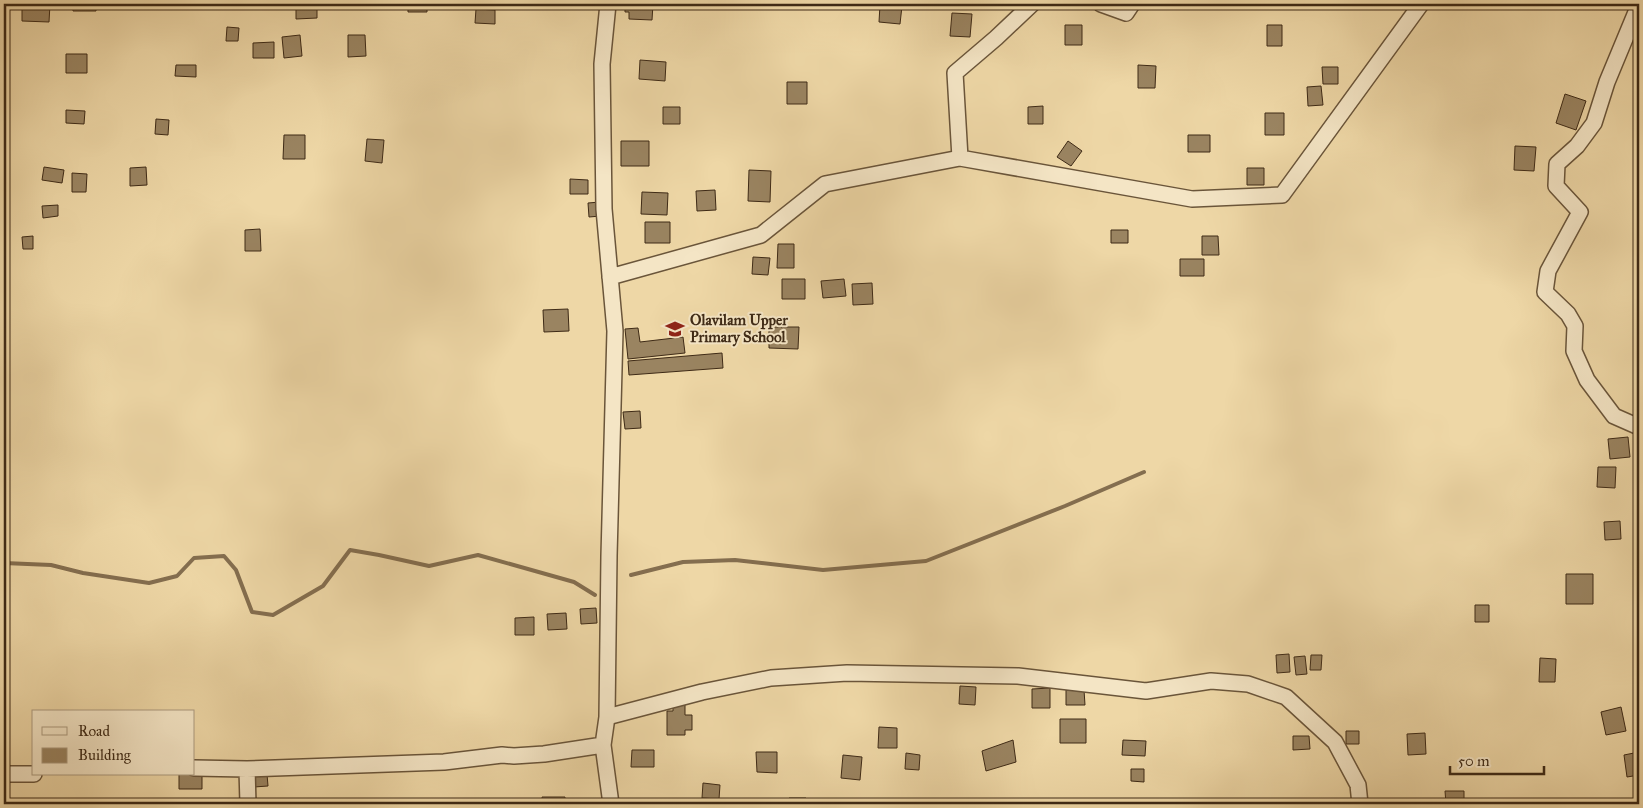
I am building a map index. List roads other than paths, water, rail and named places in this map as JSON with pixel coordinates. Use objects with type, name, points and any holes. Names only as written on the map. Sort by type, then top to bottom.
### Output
[{"type":"street","points":[[608,4],[602,64],[604,209],[615,331],[607,716],[603,745],[611,804]]},
{"type":"street","points":[[960,158],[955,73],[1032,4]]},
{"type":"street","points":[[1101,4],[1126,13],[1132,4]]},
{"type":"street","points":[[610,276],[761,235],[824,184],[960,158],[1192,199],[1282,195],[1421,4]]},
{"type":"street","points":[[1639,4],[1607,82],[1594,122],[1576,146],[1556,164],[1556,186],[1580,212],[1548,271],[1545,292],[1568,314],[1575,326],[1574,351],[1587,380],[1614,416],[1639,427]]},
{"type":"street","points":[[607,716],[702,692],[771,678],[847,673],[1018,676],[1146,691],[1211,681],[1248,684],[1286,697],[1334,742],[1358,785],[1360,804]]},
{"type":"street","points":[[195,768],[247,769],[444,762],[502,754],[514,756],[544,754],[603,745]]},
{"type":"street","points":[[247,769],[248,804]]},
{"type":"street","points":[[4,774],[32,774]]},
{"type":"waterway","points":[[631,575],[683,562],[735,560],[823,570],[926,561],[1065,506],[1144,472]]},
{"type":"waterway","points":[[4,563],[51,565],[83,573],[149,583],[177,576],[194,558],[224,556],[236,570],[252,612],[273,615],[323,586],[350,550],[429,566],[478,555],[574,582],[595,595]]},
{"type":"place","name":"Olavilam Upper Primary School","points":[[675,329]]}]
